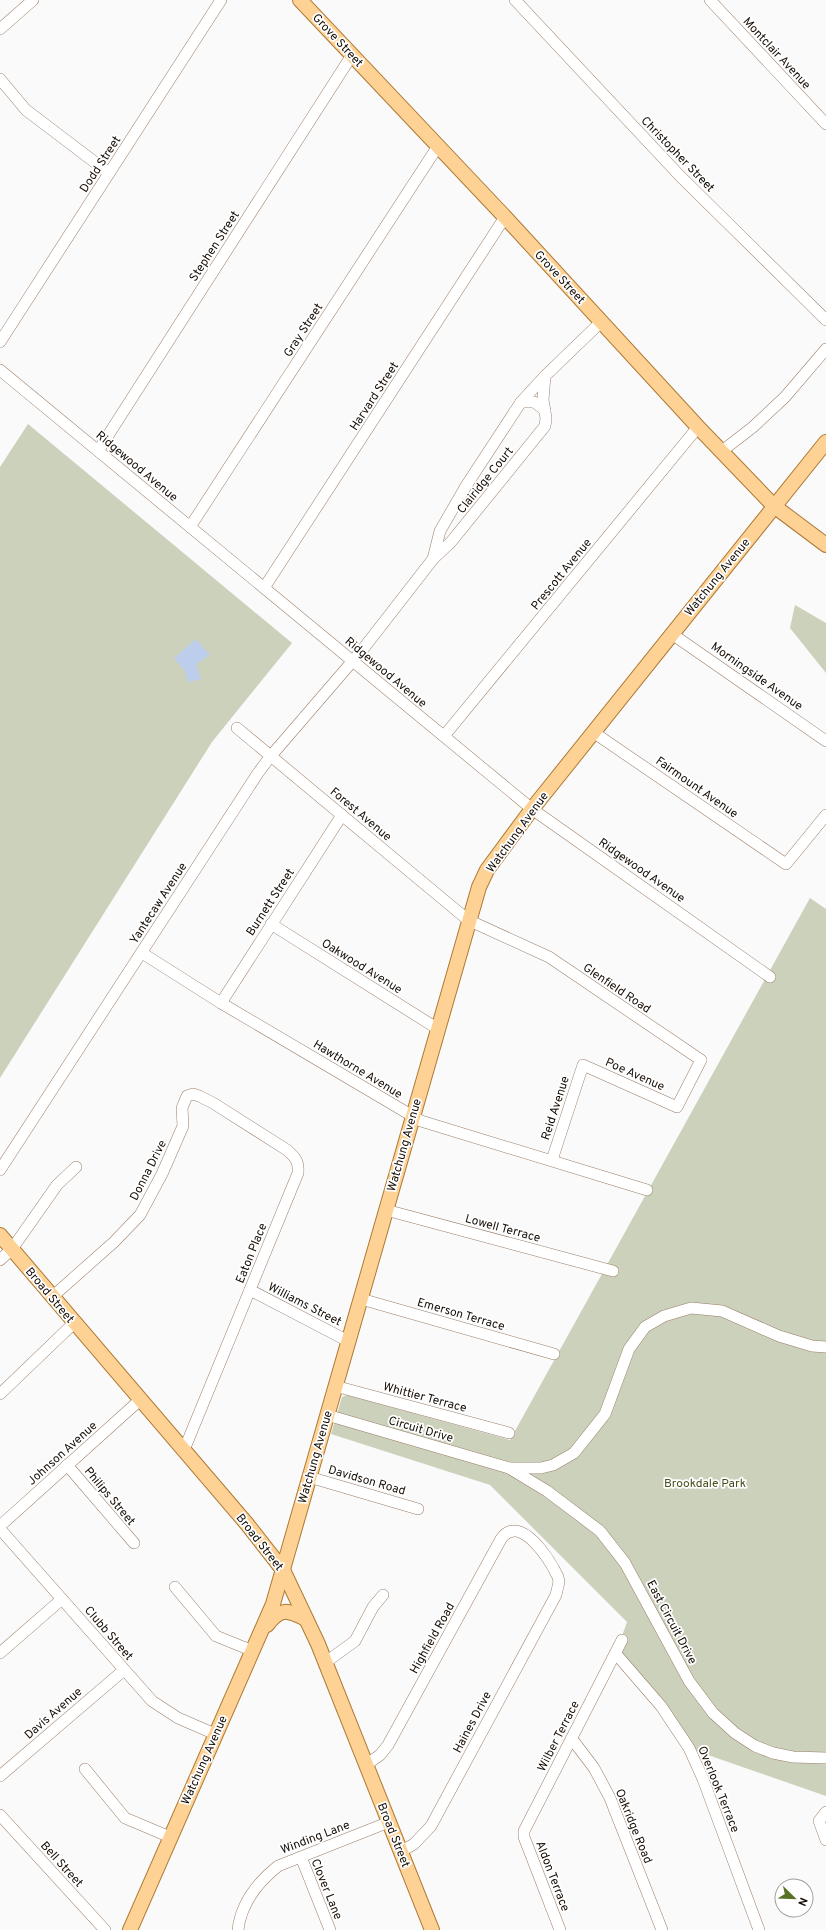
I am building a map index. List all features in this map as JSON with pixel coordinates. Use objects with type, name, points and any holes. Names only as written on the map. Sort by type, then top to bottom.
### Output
[{"type":"main road","name":"Grove Street","points":[[300,0],[602,321],[698,427],[774,506],[826,545]]},
{"type":"main road","name":"Watchung Avenue","points":[[130,1930],[215,1734],[263,1630],[273,1604],[468,920],[479,887],[487,870],[532,809],[826,442]]},
{"type":"main road","name":"Broad Street","points":[[0,1234],[74,1323],[141,1399],[260,1540],[283,1570],[326,1662],[432,1930]]},
{"type":"main road","points":[[263,1630],[276,1614],[285,1611],[306,1620]]},
{"type":"street","points":[[0,29],[33,0]]},
{"type":"street","name":"Dodd Street","points":[[0,342],[221,0]]},
{"type":"street","name":"Christopher Street","points":[[515,0],[680,176],[826,320]]},
{"type":"street","name":"Montclair Avenue","points":[[710,0],[826,124]]},
{"type":"street","name":"Stephen Street","points":[[98,451],[352,55]]},
{"type":"street","points":[[0,81],[26,110],[110,173]]},
{"type":"street","name":"Gray Street","points":[[190,527],[438,146]]},
{"type":"street","name":"Harvard Street","points":[[264,588],[505,217]]},
{"type":"street","name":"Clairidge Court","points":[[433,559],[440,531],[466,486],[521,402],[545,376],[602,321]]},
{"type":"street","points":[[722,451],[753,427],[785,397],[826,350]]},
{"type":"street","name":"Ridgewood Avenue","points":[[0,370],[532,809],[770,977]]},
{"type":"street","name":"Clairidge Court","points":[[353,661],[433,559],[451,542],[545,426],[545,410],[543,400],[545,376]]},
{"type":"street","points":[[521,402],[534,402],[545,410]]},
{"type":"street","name":"Prescott Avenue","points":[[444,736],[698,427]]},
{"type":"street","name":"Morningside Avenue","points":[[672,634],[826,741]]},
{"type":"street","name":"Yantecaw Avenue","points":[[0,1170],[270,756],[353,661]]},
{"type":"street","name":"Forest Avenue","points":[[237,728],[468,920]]},
{"type":"street","name":"Fairmount Avenue","points":[[593,732],[786,864],[826,815]]},
{"type":"street","name":"Burnett Street","points":[[220,1003],[342,815]]},
{"type":"street","name":"Glenfield Road","points":[[468,920],[549,957],[701,1060],[677,1107]]},
{"type":"street","name":"Oakwood Avenue","points":[[271,924],[438,1029]]},
{"type":"street","name":"Hawthorne Avenue","points":[[142,953],[220,1003],[412,1117],[647,1190]]},
{"type":"street","name":"Poe Avenue","points":[[583,1065],[677,1107]]},
{"type":"street","name":"Reid Avenue","points":[[552,1160],[583,1065]]},
{"type":"street","name":"Donna Drive","points":[[52,1297],[114,1242],[140,1215],[162,1174],[183,1126],[182,1108],[187,1096],[192,1094],[213,1103]]},
{"type":"street","name":"Eaton Place","points":[[184,1450],[298,1173],[299,1166],[296,1158],[287,1150],[213,1103]]},
{"type":"street","points":[[0,1260],[12,1249],[57,1185],[76,1167]]},
{"type":"street","name":"Lowell Terrace","points":[[386,1210],[613,1271]]},
{"type":"street","name":"Williams Street","points":[[250,1290],[348,1341]]},
{"type":"street","name":"Emerson Terrace","points":[[361,1297],[361,1299],[554,1354]]},
{"type":"street","points":[[509,1468],[541,1468],[553,1465],[574,1453],[605,1414],[629,1349],[645,1327],[664,1316],[691,1308],[722,1312],[779,1336],[812,1346],[826,1347]]},
{"type":"street","points":[[0,1394],[74,1323]]},
{"type":"street","name":"Whittier Terrace","points":[[335,1386],[508,1433]]},
{"type":"street","name":"Johnson Avenue","points":[[0,1526],[141,1399]]},
{"type":"street","name":"Circuit Drive","points":[[327,1414],[509,1468]]},
{"type":"street","name":"Philips Street","points":[[67,1465],[134,1543]]},
{"type":"street","name":"East Circuit Drive","points":[[509,1468],[547,1491],[600,1531],[625,1563],[689,1681],[713,1713],[735,1733],[755,1746],[773,1753],[793,1757],[826,1758]]},
{"type":"street","name":"Davidson Road","points":[[309,1477],[418,1509]]},
{"type":"street","name":"Clubb Street","points":[[0,1529],[141,1690],[164,1710],[215,1734]]},
{"type":"street","name":"Highfield Road","points":[[366,1765],[380,1755],[388,1745],[501,1539],[508,1532],[522,1532]]},
{"type":"street","name":"Haines Drive","points":[[400,1852],[414,1844],[431,1826],[556,1595],[559,1582],[555,1571],[532,1541],[522,1532]]},
{"type":"street","points":[[175,1587],[216,1636],[253,1651]]},
{"type":"street","points":[[326,1662],[355,1641],[373,1607],[383,1595]]},
{"type":"street","points":[[0,1652],[62,1599]]},
{"type":"street","name":"Wilber Terrace","points":[[524,1831],[622,1640]]},
{"type":"street","name":"Overlook Terrace","points":[[616,1654],[661,1706],[689,1748],[703,1779],[759,1930]]},
{"type":"street","name":"Davis Avenue","points":[[0,1776],[124,1670]]},
{"type":"street","name":"Oakridge Road","points":[[572,1739],[594,1768],[610,1798],[662,1930]]},
{"type":"street","points":[[85,1769],[126,1818],[170,1837]]},
{"type":"street","points":[[826,1812],[819,1821],[826,1840]]},
{"type":"street","name":"Bell Street","points":[[0,1815],[105,1930]]},
{"type":"street","name":"Winding Lane","points":[[238,1930],[242,1912],[250,1896],[263,1879],[278,1866],[389,1822]]},
{"type":"street","name":"Aldon Terrace","points":[[524,1831],[524,1837],[560,1930]]},
{"type":"street","name":"Clover Lane","points":[[301,1857],[330,1930]]},
{"type":"green space","points":[[28,424],[292,643],[212,742],[0,1078],[0,467]]},
{"type":"green space","points":[[795,605],[826,623],[826,673],[790,628]]},
{"type":"green space","name":"Brookdale Park","points":[[810,898],[826,909],[826,1796],[685,1747],[618,1647],[627,1622],[490,1485],[331,1434],[342,1397],[347,1395],[510,1440]]},
{"type":"water","points":[[196,639],[210,655],[196,664],[201,679],[188,682],[185,671],[174,658]]}]
